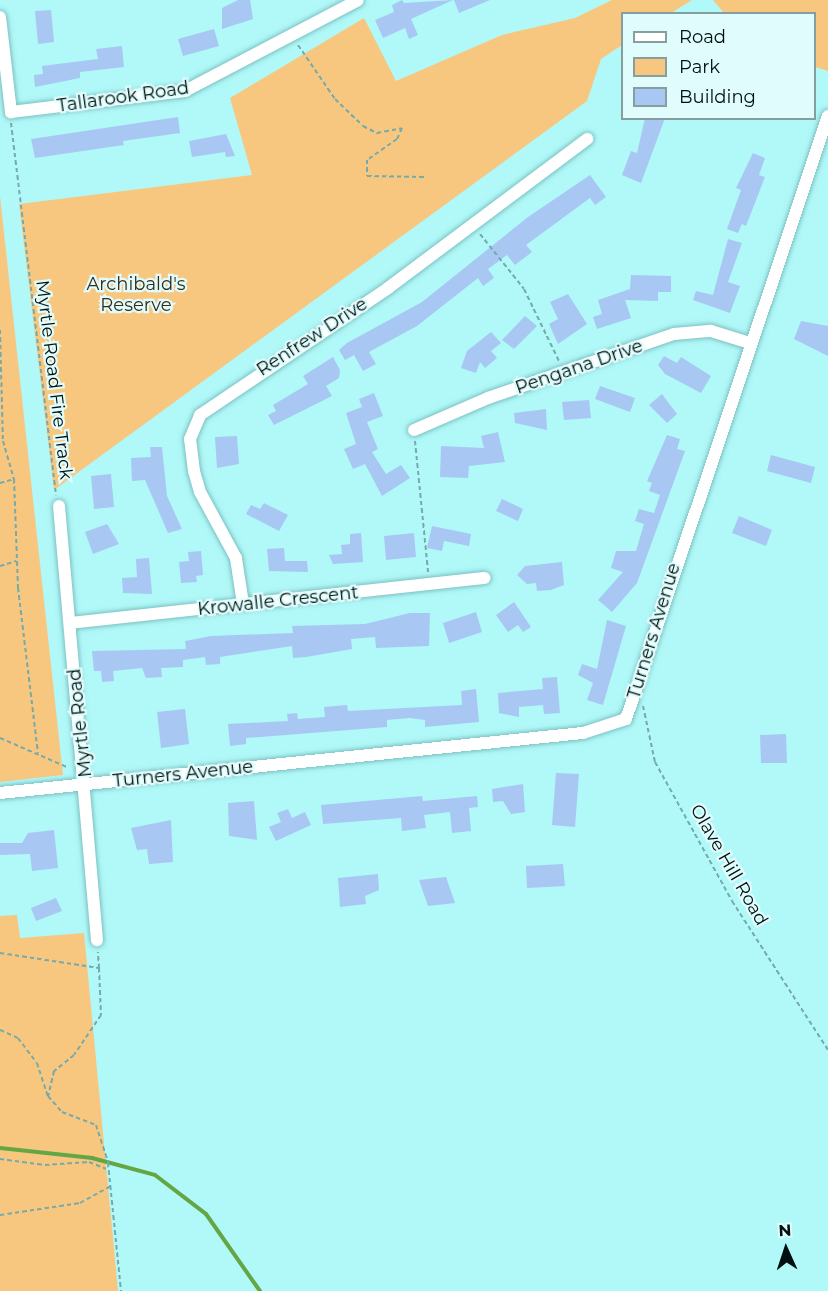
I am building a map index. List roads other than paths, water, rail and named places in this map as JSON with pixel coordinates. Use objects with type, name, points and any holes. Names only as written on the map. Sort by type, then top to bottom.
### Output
[{"type":"street","name":"Tallarook Road","points":[[0,17],[11,112],[185,91],[292,37],[358,0]]},
{"type":"street","name":"Turners Avenue","points":[[0,793],[584,733],[626,719],[748,342],[828,116]]},
{"type":"street","name":"Renfrew Drive","points":[[243,604],[236,558],[194,471],[190,439],[200,415],[473,225],[587,140]]},
{"type":"street","name":"Pengana Drive","points":[[414,430],[564,371],[674,334],[711,331],[748,342]]},
{"type":"street","name":"Myrtle Road","points":[[59,506],[86,784],[97,940]]},
{"type":"street","name":"Krowalle Crescent","points":[[70,623],[485,578]]},
{"type":"waterway","points":[[0,1148],[92,1158],[155,1175],[206,1214],[260,1291]]},
{"type":"park label","name":"Archibald's Reserve","points":[[136,295]]}]
